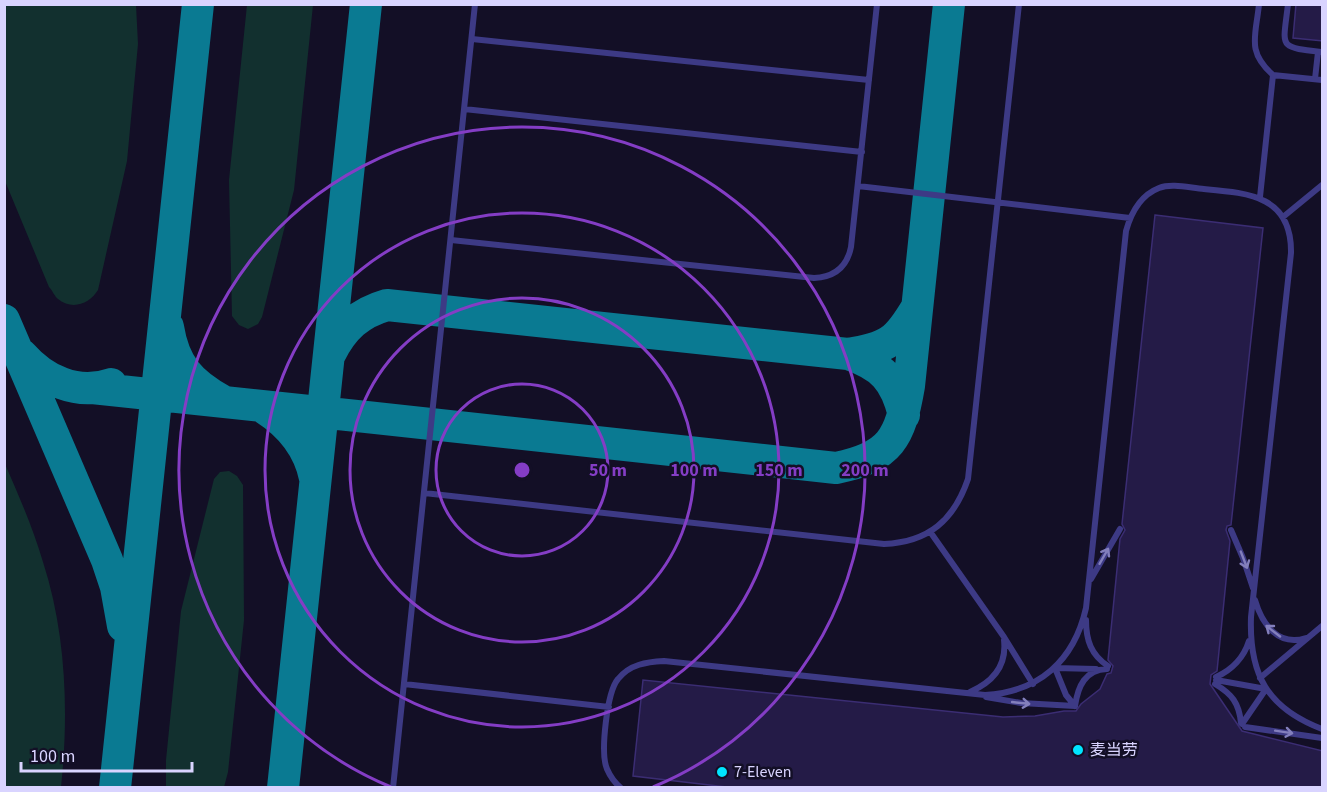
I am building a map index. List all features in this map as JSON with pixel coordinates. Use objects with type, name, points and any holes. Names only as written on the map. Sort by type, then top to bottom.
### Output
[{"type":"lane","points":[[393,788],[476,4]]},
{"type":"lane","points":[[451,240],[803,277],[825,277],[842,268],[850,255],[877,4]]},
{"type":"lane","points":[[424,493],[885,544],[897,544],[931,533],[962,498],[968,478],[1019,4]]},
{"type":"lane","points":[[1259,4],[1256,55],[1264,67],[1273,75],[1319,80],[1321,52],[1293,49],[1288,46],[1284,38],[1288,4]]},
{"type":"lane","points":[[472,39],[869,80]]},
{"type":"lane","points":[[1260,198],[1273,75]]},
{"type":"lane","points":[[464,110],[862,152]]},
{"type":"lane","points":[[1283,217],[1323,185]]},
{"type":"lane","points":[[858,186],[1130,218]]},
{"type":"lane","points":[[1075,706],[1082,682],[1092,672],[1108,667],[1094,654],[1088,643],[1086,608],[1124,246],[1130,218],[1138,204],[1148,194],[1159,188],[1172,186],[1240,192],[1269,203],[1283,217],[1289,230],[1291,253],[1254,594],[1252,650],[1260,678],[1266,689],[1286,709],[1323,729]]},
{"type":"lane","points":[[1089,582],[1120,529]]},
{"type":"lane","points":[[1231,530],[1244,558],[1259,615],[1272,632],[1291,640],[1310,636]]},
{"type":"lane","points":[[931,533],[1004,637],[1033,684]]},
{"type":"lane","points":[[621,788],[606,768],[604,755],[612,690],[619,678],[631,668],[645,662],[664,661],[969,693],[1002,694],[1033,684],[1055,668],[1077,635],[1086,608]]},
{"type":"lane","points":[[1260,678],[1323,626]]},
{"type":"lane","points":[[1216,680],[1237,663],[1251,634]]},
{"type":"lane","points":[[969,693],[983,687],[996,675],[1004,659],[1004,637]]},
{"type":"lane","points":[[1055,668],[1099,669]]},
{"type":"lane","points":[[1055,668],[1066,695],[1075,706]]},
{"type":"lane","points":[[1216,680],[1266,689]]},
{"type":"lane","points":[[1216,680],[1234,698],[1243,725]]},
{"type":"lane","points":[[404,684],[609,707]]},
{"type":"lane","points":[[1243,725],[1266,689]]},
{"type":"lane","points":[[969,693],[1021,703],[1075,706]]},
{"type":"lane","points":[[1243,725],[1323,738]]},
{"type":"green space","points":[[4,5],[136,5],[138,44],[127,161],[98,290],[95,295],[81,304],[64,303],[49,287],[5,181]]},
{"type":"green space","points":[[247,5],[313,5],[294,190],[262,317],[258,324],[248,329],[239,325],[232,316],[229,180]]},
{"type":"green space","points":[[5,464],[39,549],[57,617],[65,702],[61,787],[5,787]]},
{"type":"green space","points":[[229,471],[237,476],[243,485],[244,620],[228,772],[224,787],[166,787],[166,760],[181,611],[214,479],[220,472]]},
{"type":"building","points":[[1296,4],[1323,4],[1323,41],[1293,38]]},
{"type":"building","points":[[1155,215],[1263,228],[1231,525],[1227,526],[1226,530],[1230,541],[1217,671],[1211,675],[1210,684],[1242,731],[1323,751],[1323,788],[735,788],[633,776],[643,680],[1003,717],[1076,711],[1100,689],[1113,666],[1108,660],[1120,539],[1125,530],[1122,524]]},
{"type":"taxiway","points":[[115,788],[198,4]]},
{"type":"taxiway","points":[[283,788],[366,4]]},
{"type":"taxiway","points":[[92,388],[836,468],[869,458],[890,442],[902,419],[906,404],[949,4]]},
{"type":"taxiway","points":[[330,354],[346,329],[368,312],[387,305],[848,354],[873,349],[890,341],[903,328],[917,307]]},
{"type":"taxiway","points":[[4,320],[107,560],[116,587],[123,626]]},
{"type":"taxiway","points":[[168,327],[174,352],[185,372],[201,387],[223,401]]},
{"type":"taxiway","points":[[848,354],[870,364],[885,376],[896,392],[904,415]]},
{"type":"taxiway","points":[[22,355],[40,372],[74,387],[86,388],[111,384]]},
{"type":"taxiway","points":[[264,408],[282,421],[297,438],[308,457],[315,478]]},
{"type":"place","name":"麦当劳","points":[[1078,750]]},
{"type":"place","name":"7-Eleven","points":[[722,772]]}]
